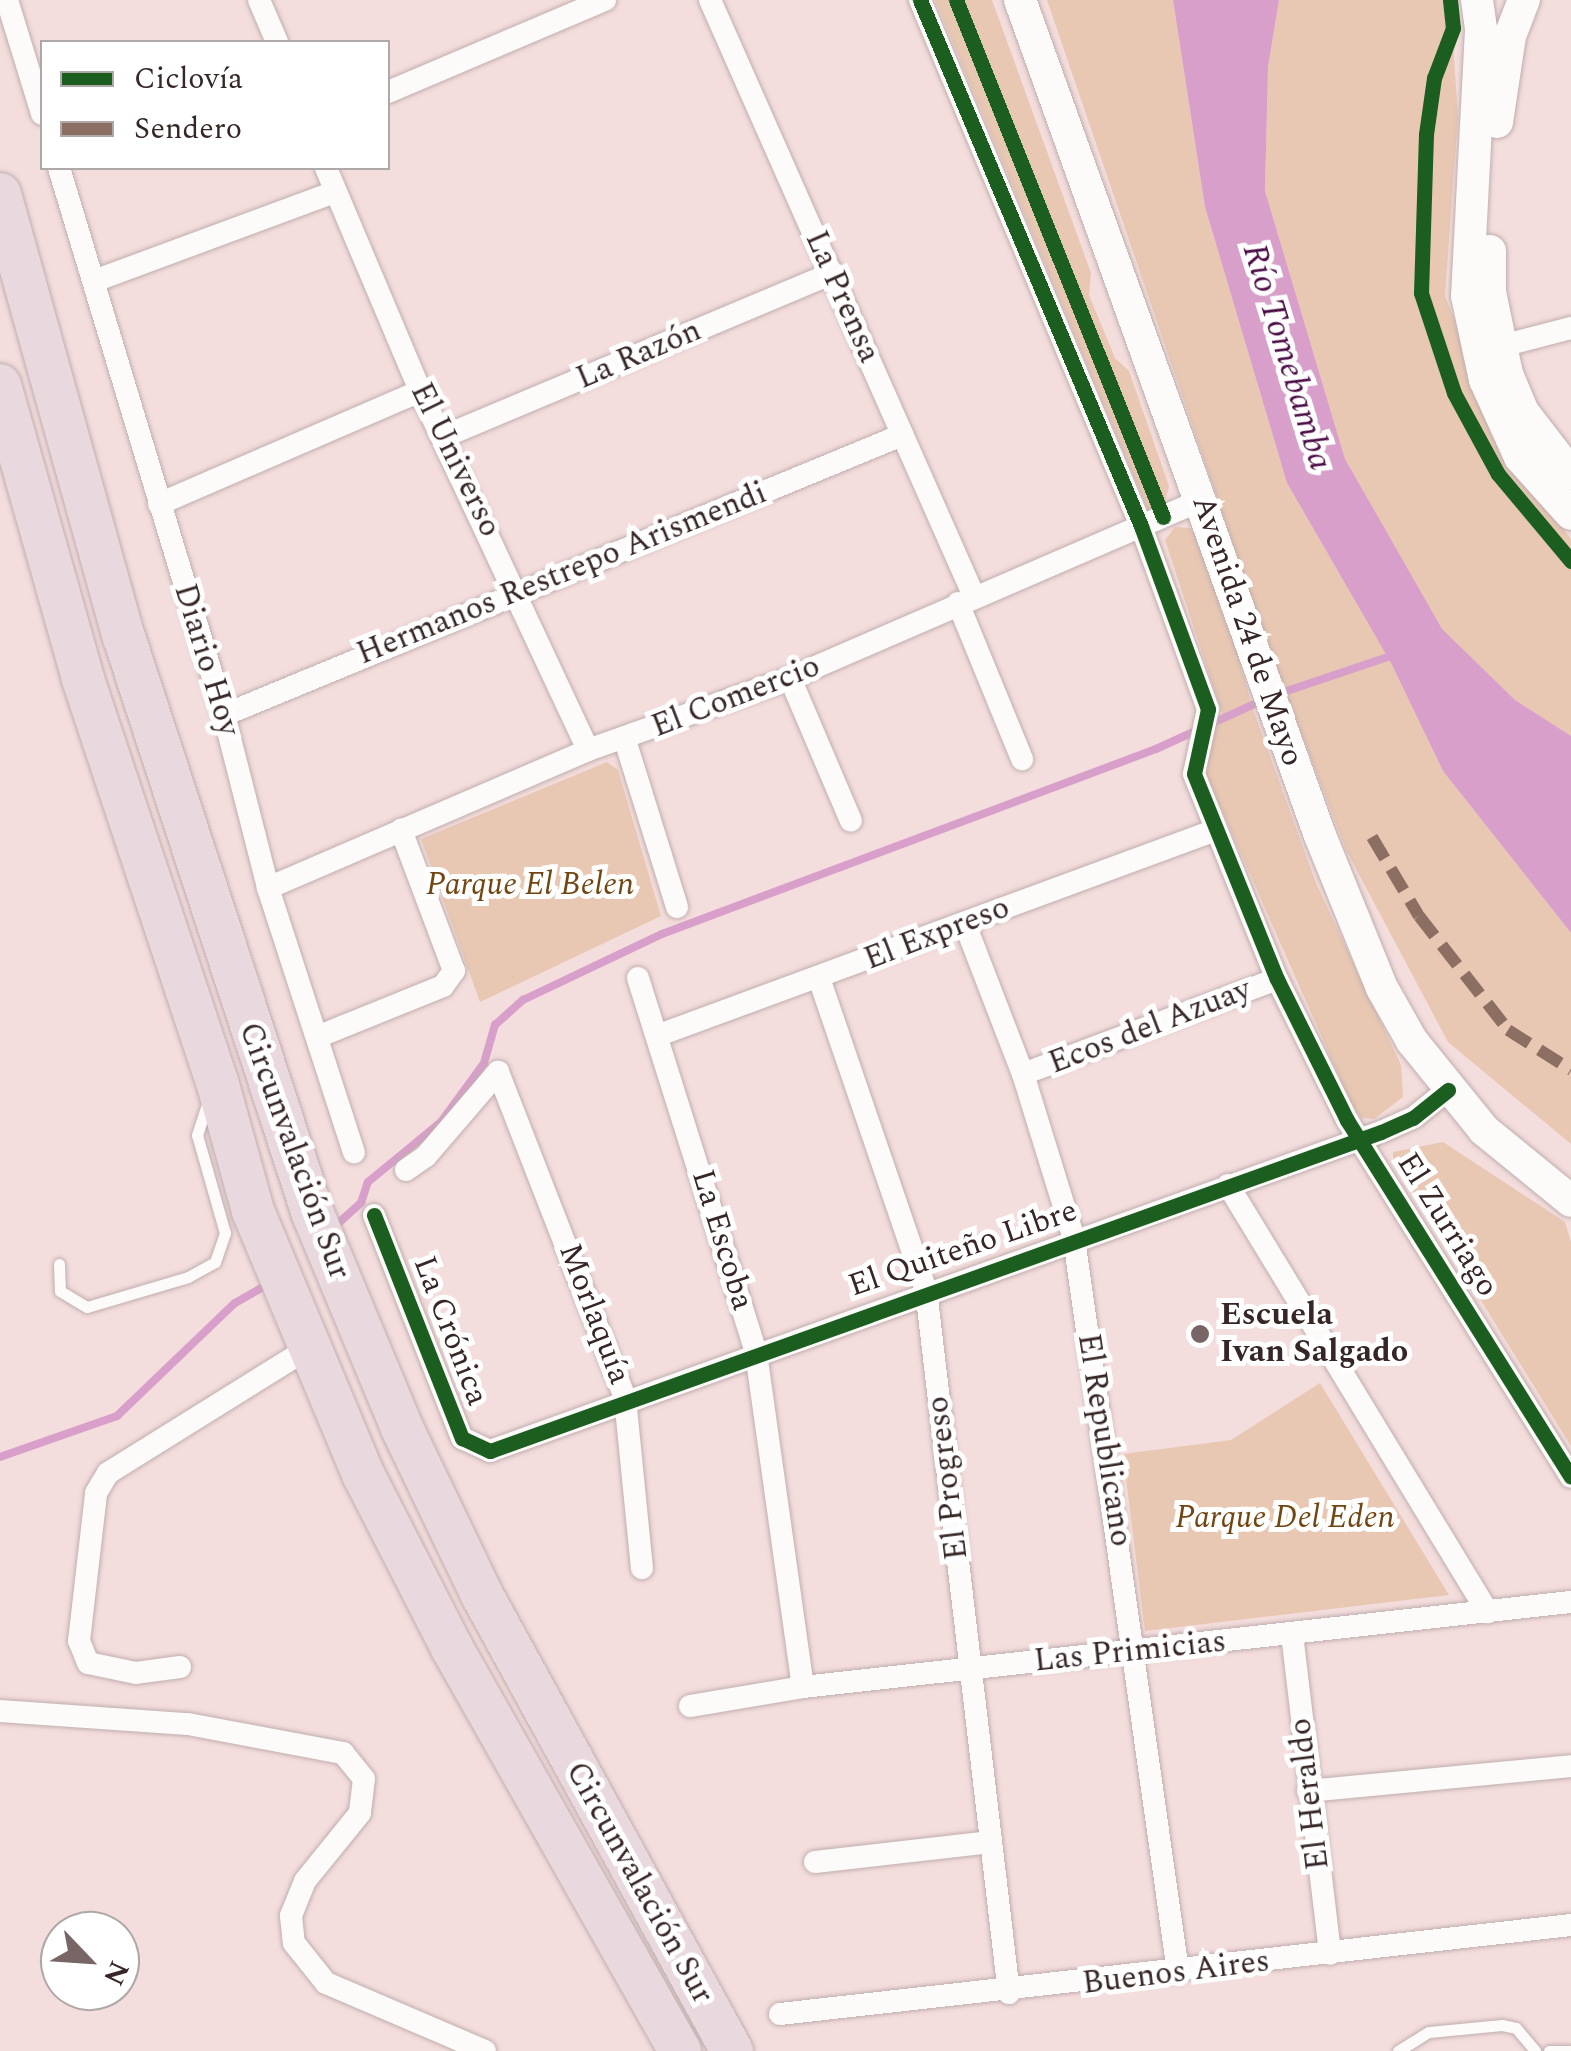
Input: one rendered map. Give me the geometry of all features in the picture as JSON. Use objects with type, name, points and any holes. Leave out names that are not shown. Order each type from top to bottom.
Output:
[{"type":"highway","name":"Circunvalación Sur","points":[[0,194],[124,637],[274,1106],[414,1454],[491,1611],[732,2051]]},
{"type":"highway","name":"Circunvalación Sur","points":[[0,384],[83,679],[218,1082],[253,1211],[364,1476],[452,1648],[680,2051]]},
{"type":"main road","name":"Avenida 24 de Mayo","points":[[1020,0],[1284,737],[1382,988],[1448,1090],[1507,1153],[1571,1201]]},
{"type":"main road","points":[[1477,0],[1481,30],[1467,296],[1489,350],[1522,412],[1571,474]]},
{"type":"main road","points":[[1524,0],[1500,86],[1492,177],[1489,350],[1520,457],[1571,514]]},
{"type":"street","points":[[7,0],[40,107]]},
{"type":"street","points":[[259,0],[275,40]]},
{"type":"street","points":[[390,91],[606,0]]},
{"type":"street","name":"La Prensa","points":[[710,0],[902,435],[966,598],[1022,759]]},
{"type":"street","points":[[920,0],[1141,526]]},
{"type":"street","name":"Diario Hoy","points":[[60,170],[224,715],[268,888],[354,1152]]},
{"type":"street","name":"El Universo","points":[[327,170],[420,391],[446,436],[518,589],[588,750]]},
{"type":"street","points":[[94,281],[336,192]]},
{"type":"street","name":"La Razón","points":[[446,436],[833,273]]},
{"type":"street","points":[[1489,350],[1571,328]]},
{"type":"street","points":[[159,504],[420,391]]},
{"type":"street","name":"Hermanos Restrepo Arismendi","points":[[224,715],[518,589],[902,435]]},
{"type":"street","name":"El Comercio","points":[[268,888],[588,750],[625,740],[790,678],[966,598],[1202,500]]},
{"type":"street","name":"El Zurriago","points":[[1141,526],[1208,709],[1194,774],[1213,831],[1277,979],[1360,1139],[1571,1477]]},
{"type":"street","points":[[790,678],[852,821]]},
{"type":"street","points":[[625,740],[677,907]]},
{"type":"street","points":[[317,1037],[442,986],[454,971],[401,830]]},
{"type":"street","name":"El Expreso","points":[[659,1036],[1213,831]]},
{"type":"street","name":"El Republicano","points":[[965,924],[1023,1074],[1074,1239],[1136,1650],[1178,1972]]},
{"type":"street","name":"La Escoba","points":[[638,978],[756,1353],[803,1687]]},
{"type":"street","name":"El Progreso","points":[[819,978],[926,1290],[1009,1993]]},
{"type":"street","name":"Ecos del Azuay","points":[[1023,1074],[1277,979]]},
{"type":"street","name":"Morlaquía","points":[[406,1170],[426,1156],[498,1072],[625,1398],[642,1568]]},
{"type":"street","name":"El Quiteño Libre","points":[[490,1451],[926,1290],[1360,1139],[1413,1118],[1448,1090]]},
{"type":"street","points":[[1228,1186],[1488,1612]]},
{"type":"street","name":"La Crónica","points":[[374,1215],[462,1438],[490,1451]]},
{"type":"street","points":[[180,1667],[136,1673],[88,1663],[79,1640],[96,1494],[108,1473],[309,1348]]},
{"type":"street","points":[[414,1454],[462,1438]]},
{"type":"street","name":"Las Primicias","points":[[690,1706],[803,1687],[1571,1602]]},
{"type":"street","name":"El Heraldo","points":[[1292,1634],[1330,1954]]},
{"type":"street","points":[[0,1711],[188,1724],[344,1753],[364,1779],[360,1813],[300,1892],[291,1916],[294,1943],[326,1983],[485,2051]]},
{"type":"street","points":[[1308,1791],[1571,1766]]},
{"type":"street","points":[[815,1862],[991,1842]]},
{"type":"street","name":"Buenos Aires","points":[[780,2014],[1009,1993],[1571,1925]]},
{"type":"lane","points":[[59,1264],[60,1291],[87,1308],[188,1278],[215,1262],[225,1233],[197,1134],[218,1082]]},
{"type":"lane","points":[[1398,2051],[1429,2032],[1502,2025],[1516,2028],[1535,2051]]},
{"type":"lane","points":[[1549,2051],[1570,2051]]},
{"type":"green space","points":[[935,0],[992,0],[1091,273],[1089,295],[1115,358],[1129,371],[1169,486],[1165,503],[1148,510]]},
{"type":"green space","points":[[1047,0],[1173,0],[1205,207],[1287,483],[1391,663],[1443,771],[1571,933],[1571,1144],[1448,1042],[1346,850],[1263,632]]},
{"type":"green space","points":[[1279,0],[1450,0],[1458,116],[1445,296],[1511,461],[1571,539],[1571,736],[1515,700],[1441,629],[1345,459],[1265,191],[1268,67]]},
{"type":"green space","points":[[1175,527],[1190,528],[1207,547],[1253,709],[1316,883],[1401,1065],[1403,1097],[1374,1119],[1361,1118],[1350,1101],[1190,738],[1225,722],[1165,540]]},
{"type":"green space","name":"Parque El Belen","points":[[607,762],[618,770],[661,916],[480,1002],[421,839]]},
{"type":"green space","points":[[1443,1142],[1565,1222],[1571,1242],[1571,1446],[1393,1158],[1393,1152]]},
{"type":"green space","name":"Parque Del Eden","points":[[1320,1383],[1449,1595],[1145,1631],[1123,1454],[1231,1440]]},
{"type":"water","name":"Río Tomebamba","points":[[1173,0],[1279,0],[1268,67],[1265,191],[1345,459],[1442,629],[1515,700],[1571,736],[1571,933],[1443,771],[1391,663],[1287,483],[1205,207]]},
{"type":"waterway","points":[[1278,694],[1397,654]]},
{"type":"waterway","points":[[333,1228],[361,1203],[368,1182],[441,1122],[484,1063],[495,1025],[523,1000],[662,934],[1156,749],[1265,699]]},
{"type":"waterway","points":[[0,1457],[117,1416],[235,1303],[270,1283]]},
{"type":"marked path","points":[[1372,837],[1419,916],[1508,1030],[1571,1070]]},
{"type":"cycle path","points":[[920,0],[1141,526],[1208,709],[1194,774],[1277,979],[1347,1120],[1571,1477]]},
{"type":"cycle path","points":[[956,0],[1163,517]]},
{"type":"cycle path","points":[[1450,0],[1453,28],[1434,78],[1426,134],[1421,293],[1454,393],[1498,474],[1571,561]]},
{"type":"cycle path","points":[[374,1215],[462,1438],[490,1451],[1381,1132],[1413,1118],[1448,1090]]},
{"type":"place","name":"Escuela Ivan Salgado","points":[[1200,1334]]}]
